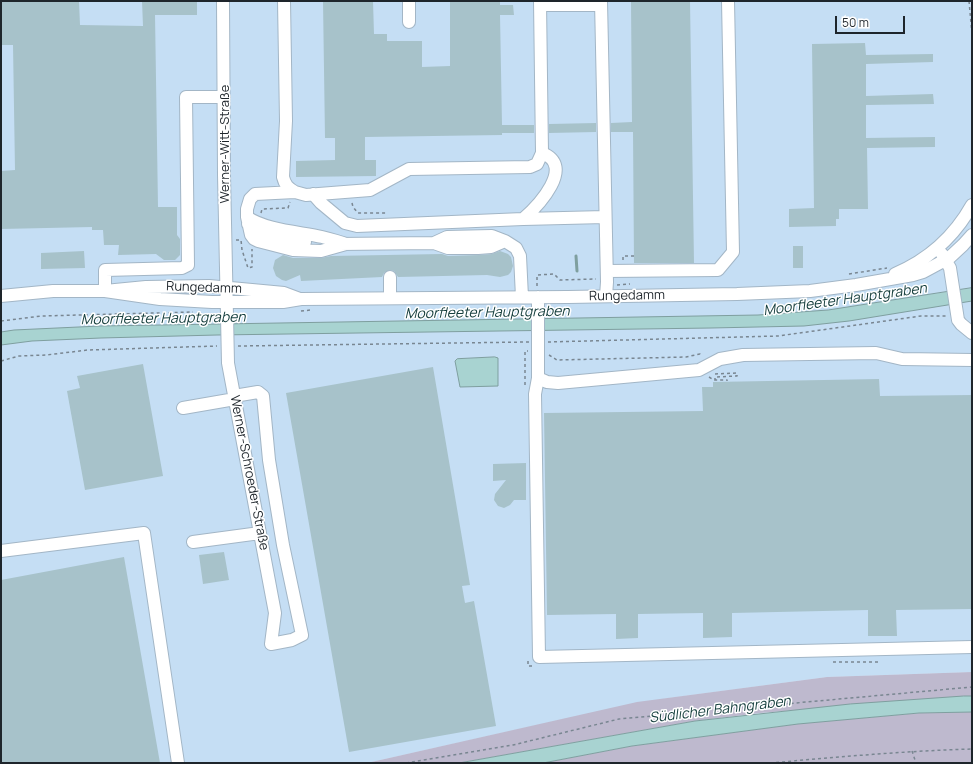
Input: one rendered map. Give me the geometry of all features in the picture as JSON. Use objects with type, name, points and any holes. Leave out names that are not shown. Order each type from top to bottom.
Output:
[{"type":"street","name":"Werner-Witt-Straße","points":[[223,1],[226,302]]},
{"type":"street","points":[[284,1],[286,121],[283,177],[285,184],[289,189],[295,192]]},
{"type":"street","points":[[409,1],[409,22]]},
{"type":"street","points":[[606,283],[623,271],[718,270],[733,252],[728,1]]},
{"type":"street","points":[[521,292],[520,256],[516,248],[505,241],[491,247],[478,248],[448,248],[434,243],[317,244],[295,242],[256,231],[247,221],[247,208],[250,199],[255,194],[295,192],[313,194],[370,190],[409,169],[530,168],[537,164],[542,153],[540,3],[601,3],[606,283]]},
{"type":"street","points":[[105,291],[104,270],[182,268],[188,265],[186,97],[224,97]]},
{"type":"street","points":[[523,219],[534,209],[552,185],[555,177],[556,169],[553,161],[549,155],[542,153]]},
{"type":"street","points":[[313,194],[321,203],[345,223],[357,226],[605,217]]},
{"type":"street","name":"Rungedamm","points":[[879,280],[918,262],[938,248],[960,224],[972,205]]},
{"type":"street","name":"Rungedamm","points":[[105,291],[160,299],[226,302],[283,302],[301,299],[390,298],[521,292],[538,297],[606,283],[738,294],[810,291],[841,288],[913,275],[931,269],[946,260],[958,250],[972,234],[960,224]]},
{"type":"street","points":[[938,248],[950,268],[958,320],[972,332]]},
{"type":"street","points":[[390,277],[390,298]]},
{"type":"street","name":"Rungedamm","points":[[1,296],[54,291],[105,291],[146,287],[226,287],[284,293],[301,299]]},
{"type":"street","points":[[538,297],[538,378],[535,394],[539,657],[972,647]]},
{"type":"street","name":"Werner-Schroeder-Straße","points":[[226,302],[228,363],[275,613],[271,644],[292,640],[302,635],[283,545],[269,460],[264,396],[258,392],[235,397]]},
{"type":"street","points":[[538,378],[550,383],[706,370],[720,359],[743,355],[841,352],[876,353],[902,359],[972,360]]},
{"type":"street","points":[[183,408],[235,397]]},
{"type":"street","points":[[1,551],[144,533],[178,763]]},
{"type":"street","points":[[193,542],[260,533]]},
{"type":"path","points":[[969,1],[972,34]]},
{"type":"path","points":[[352,192],[353,207],[358,214],[388,213]]},
{"type":"path","points":[[623,271],[623,256],[634,256]]},
{"type":"path","points":[[847,275],[890,267]]},
{"type":"path","points":[[521,292],[537,286],[537,275],[554,274],[560,280],[635,284]]},
{"type":"path","points":[[1,361],[19,356],[46,355],[88,350],[228,344],[538,344],[778,336],[956,311]]},
{"type":"path","points":[[1,321],[41,316],[196,312]]},
{"type":"path","points":[[538,344],[545,352],[557,360],[686,357],[700,354],[709,378],[727,381]]},
{"type":"path","points":[[525,391],[525,351],[538,344]]},
{"type":"path","points":[[706,370],[737,373],[737,376],[715,377],[715,380]]},
{"type":"path","points":[[528,658],[528,666],[541,666]]},
{"type":"path","points":[[830,662],[881,662]]},
{"type":"path","points":[[406,763],[513,745],[619,718],[972,687]]},
{"type":"path","points":[[770,763],[912,751],[972,750]]},
{"type":"path","points":[[912,751],[916,763]]},
{"type":"shaded area","points":[[1,1],[972,1],[972,672],[827,677],[669,698],[623,706],[367,763],[1,763]]},
{"type":"shaded area","points":[[972,288],[972,301],[849,321],[804,326],[217,335],[32,341],[1,345],[1,332],[14,330],[100,326],[758,315],[828,310]]},
{"type":"shaded area","points":[[498,358],[498,386],[460,387],[455,361],[457,359]]},
{"type":"shaded area","points":[[972,672],[972,696],[760,713],[695,721],[459,763],[367,763],[637,702],[827,677]]},
{"type":"shaded area","points":[[972,696],[972,712],[919,713],[798,724],[632,746],[543,763],[459,763],[695,721],[850,704]]},
{"type":"shaded area","points":[[972,712],[972,763],[543,763],[632,746],[804,723],[919,713]]},
{"type":"building","points":[[1,1],[79,1],[80,25],[143,26],[142,1],[197,1],[197,15],[155,15],[158,207],[177,207],[177,235],[180,239],[180,255],[175,260],[164,260],[156,254],[118,255],[119,245],[104,245],[103,230],[92,230],[92,227],[1,229],[1,171],[15,170],[13,45],[1,45]]},
{"type":"building","points":[[323,1],[373,1],[374,34],[387,34],[387,41],[422,41],[422,67],[450,66],[450,1],[500,1],[500,5],[513,5],[514,15],[500,15],[502,125],[534,125],[534,133],[502,133],[502,135],[365,137],[365,160],[376,160],[376,176],[296,177],[296,161],[335,160],[335,138],[325,138]]},
{"type":"building","points":[[631,1],[690,1],[694,263],[634,263],[633,132],[611,132],[611,123],[632,122]]},
{"type":"building","points":[[865,43],[866,55],[933,54],[933,62],[866,64],[866,96],[933,94],[934,104],[866,105],[866,138],[935,137],[935,147],[867,148],[868,209],[839,209],[839,219],[836,219],[836,226],[789,227],[789,209],[814,208],[812,44]]},
{"type":"building","points":[[596,123],[596,132],[549,133],[549,124]]},
{"type":"building","points":[[793,246],[803,246],[803,268],[793,268]]},
{"type":"building","points":[[84,251],[85,268],[41,269],[41,253]]},
{"type":"building","points":[[500,251],[511,257],[513,266],[508,275],[500,277],[487,275],[398,277],[394,271],[390,270],[384,273],[382,277],[301,281],[300,275],[286,281],[276,276],[273,268],[275,260],[283,255],[293,258],[442,254],[448,256],[492,254]]},
{"type":"building","points":[[143,364],[163,476],[85,490],[67,391],[80,388],[77,376]]},
{"type":"building","points":[[433,367],[470,585],[462,586],[465,603],[474,601],[496,726],[349,752],[286,393]]},
{"type":"building","points":[[879,379],[880,396],[972,395],[972,609],[896,610],[897,636],[868,636],[868,610],[732,613],[732,637],[703,638],[703,613],[638,614],[638,638],[616,639],[616,614],[547,615],[544,413],[703,411],[702,387],[713,387],[713,382]]},
{"type":"building","points":[[526,463],[526,500],[514,500],[510,505],[504,508],[498,506],[494,500],[495,494],[506,480],[493,481],[493,464]]},
{"type":"building","points":[[224,552],[229,580],[203,584],[199,555]]},
{"type":"building","points":[[124,557],[160,763],[1,763],[1,580]]},
{"type":"waterway","points":[[576,256],[577,271]]},
{"type":"water label","name":"Moorfleeter Hauptgraben","points":[[845,300]]},
{"type":"water label","name":"Moorfleeter Hauptgraben","points":[[487,313]]},
{"type":"water label","name":"Moorfleeter Hauptgraben","points":[[163,319]]},
{"type":"water label","name":"Südlicher Bahngraben","points":[[720,710]]}]
